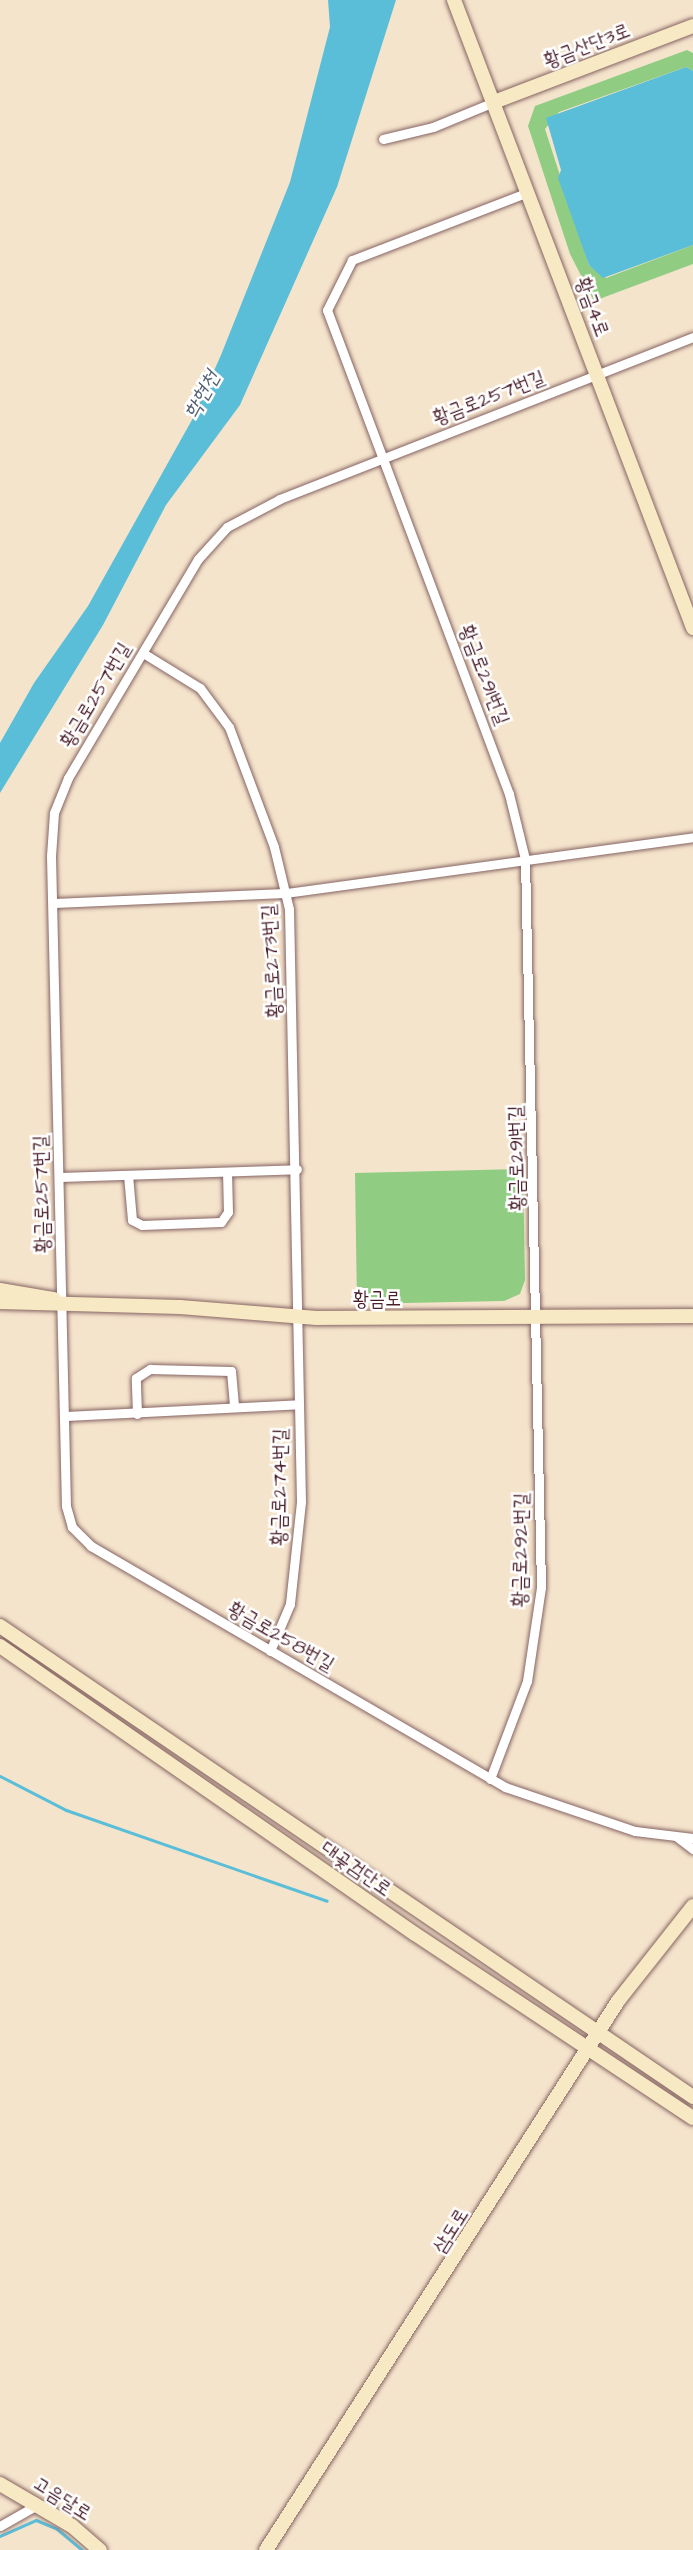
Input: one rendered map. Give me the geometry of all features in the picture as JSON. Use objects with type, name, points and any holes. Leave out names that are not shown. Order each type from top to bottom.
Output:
[{"type":"street","name":"황금4로","points":[[454,0],[693,628]]},
{"type":"street","name":"황금산단3로","points":[[494,102],[693,26]]},
{"type":"street","points":[[383,139],[433,127],[494,102]]},
{"type":"street","name":"황금로291번길","points":[[528,192],[358,257],[343,270],[328,315],[509,794],[525,859],[537,1314]]},
{"type":"street","name":"황금로257번길","points":[[62,1301],[51,836],[57,803],[198,559],[227,527],[280,499],[693,337]]},
{"type":"street","name":"황금로273번길","points":[[143,652],[191,681],[221,714],[260,807],[286,894],[297,1169],[299,1317]]},
{"type":"street","points":[[53,903],[286,894],[693,837]]},
{"type":"street","points":[[60,1177],[297,1169]]},
{"type":"street","points":[[128,1175],[132,1220],[153,1225],[225,1219],[227,1172]]},
{"type":"street","name":"황금로","points":[[0,1290],[62,1301]]},
{"type":"street","name":"황금로","points":[[0,1302],[62,1301],[299,1317],[537,1314],[693,1316]]},
{"type":"street","name":"황금로258번길","points":[[62,1301],[66,1506],[79,1537],[270,1652],[490,1779],[600,1821],[677,1837],[693,1838]]},
{"type":"street","name":"황금로292번길","points":[[490,1779],[521,1702],[538,1613],[537,1314]]},
{"type":"street","name":"황금로274번길","points":[[270,1652],[286,1619],[297,1554],[299,1317]]},
{"type":"street","points":[[137,1414],[136,1378],[150,1370],[231,1371],[234,1406]]},
{"type":"street","points":[[66,1416],[299,1404]]},
{"type":"street","name":"대곶검단로","points":[[0,1626],[693,2097]]},
{"type":"street","name":"대곶검단로","points":[[0,1646],[588,2049],[693,2118]]},
{"type":"street","points":[[677,1837],[693,1849]]},
{"type":"street","name":"삼도로","points":[[266,2550],[598,2033],[669,1934],[693,1906]]},
{"type":"street","name":"고음달로","points":[[0,2484],[37,2505],[100,2550]]},
{"type":"street","points":[[0,2526],[37,2505]]},
{"type":"green space","points":[[687,50],[693,53],[693,71],[686,67],[559,112],[545,129],[589,265],[606,278],[693,245],[693,264],[594,301],[570,254],[528,126],[535,106]]},
{"type":"green space","points":[[523,1169],[525,1280],[520,1294],[504,1301],[357,1304],[355,1173]]},
{"type":"water","points":[[328,0],[396,0],[337,187],[240,405],[166,505],[103,625],[0,793],[0,743],[34,683],[88,606],[193,418],[221,355],[290,182],[330,27]]},
{"type":"water","points":[[686,67],[693,71],[693,245],[603,278],[589,265],[558,178],[561,170],[546,118]]},
{"type":"waterway","points":[[0,1776],[66,1810],[327,1901]]},
{"type":"waterway","points":[[0,2536],[36,2520],[57,2529],[82,2550]]},
{"type":"water label","name":"학현천","points":[[202,395]]}]
